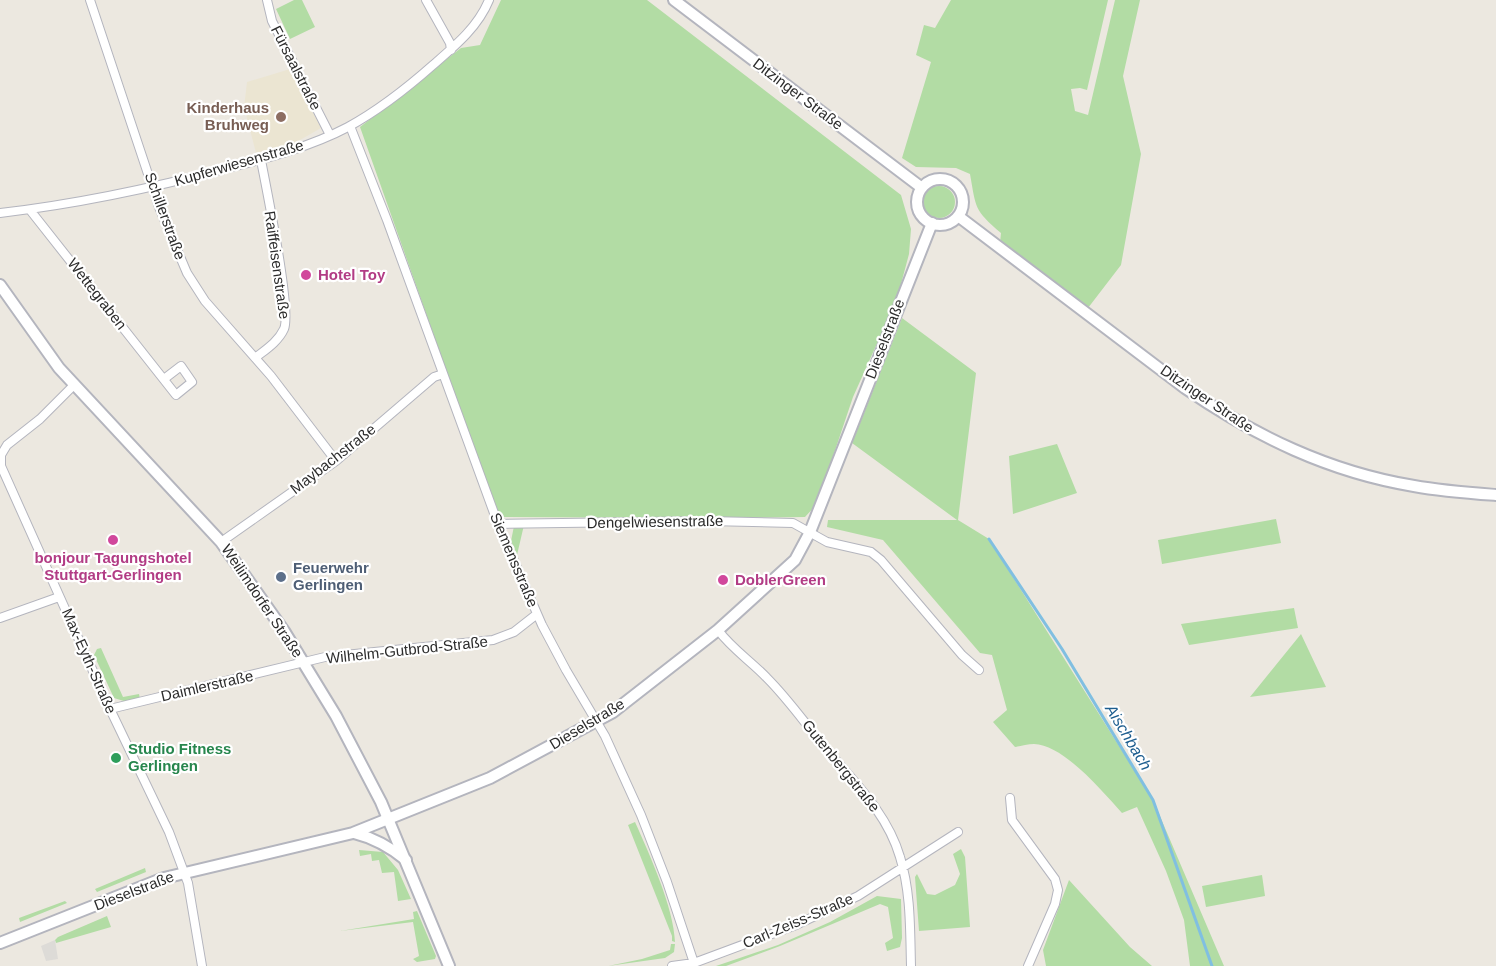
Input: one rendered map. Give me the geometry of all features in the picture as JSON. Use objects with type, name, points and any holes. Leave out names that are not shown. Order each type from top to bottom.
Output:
[{"type":"main road","name":"Ditzinger Straße","points":[[674,0],[922,188]]},
{"type":"main road","points":[[941,179],[954,184],[962,195],[963,203],[958,216],[946,224],[932,223],[921,215],[917,201],[922,188],[927,183],[941,179]]},
{"type":"main road","name":"Ditzinger Straße","points":[[958,216],[1185,388],[1269,440],[1321,462],[1355,473],[1412,486],[1496,495]]},
{"type":"main road","name":"Dieselstraße","points":[[0,943],[184,872],[353,833],[390,820],[490,778],[613,712],[718,630],[795,560],[810,532],[932,223]]},
{"type":"main road","name":"Weilimdorfer Straße","points":[[0,285],[59,368],[221,542],[284,631],[347,735],[390,820],[449,966]]},
{"type":"main road","points":[[353,833],[377,840],[406,860]]},
{"type":"street","name":"Schillerstraße","points":[[90,0],[170,236],[188,273],[205,301],[305,418],[336,460]]},
{"type":"street","name":"Fürsaalstraße","points":[[267,0],[273,21],[330,135]]},
{"type":"street","points":[[426,0],[450,43],[451,50]]},
{"type":"street","name":"Kupferwiesenstraße","points":[[0,213],[30,210],[154,187],[261,160],[330,135],[350,126],[388,102],[451,50],[466,36],[489,0]]},
{"type":"street","name":"Siemensstraße","points":[[350,126],[498,524],[537,614],[566,670],[608,742],[656,849],[694,963]]},
{"type":"street","name":"Raiffeisenstraße","points":[[255,358],[274,343],[284,331],[286,322],[283,289],[261,160]]},
{"type":"street","name":"Wettegraben","points":[[30,210],[164,379]]},
{"type":"street","name":"Maybachstraße","points":[[221,542],[336,460],[434,377],[443,374]]},
{"type":"street","name":"Max-Eyth-Straße","points":[[74,385],[40,419],[7,445],[1,455],[2,466],[110,709],[169,832],[184,872],[202,966]]},
{"type":"street","name":"Dengelwiesenstraße","points":[[498,524],[783,522],[793,523],[810,532]]},
{"type":"street","points":[[810,532],[827,542],[871,552],[881,560],[962,655],[979,670]]},
{"type":"street","points":[[0,618],[59,597]]},
{"type":"street","name":"Wilhelm-Gutbrod-Straße","points":[[304,664],[325,657],[493,640],[514,633],[537,614]]},
{"type":"street","name":"Gutenbergstraße","points":[[718,630],[798,712],[881,815],[900,855],[903,867],[908,894],[911,966]]},
{"type":"street","name":"Daimlerstraße","points":[[110,709],[304,664]]},
{"type":"street","points":[[1010,798],[1012,820],[1055,879],[1058,890],[1055,904],[1028,966]]},
{"type":"street","name":"Carl-Zeiss-Straße","points":[[694,963],[796,925],[858,896],[958,832]]},
{"type":"street","points":[[672,966],[694,963]]},
{"type":"shaded area","name":"Kinderhaus Bruhweg","points":[[290,69],[321,128],[293,144],[256,153],[244,107],[247,82]]},
{"type":"shaded area","points":[[55,940],[58,959],[46,961],[41,946]]},
{"type":"green space","points":[[294,0],[302,0],[315,27],[290,39],[276,9]]},
{"type":"green space","points":[[501,0],[647,0],[901,195],[911,229],[909,254],[897,299],[853,397],[817,504],[805,517],[498,517],[360,127],[461,48],[480,45]]},
{"type":"green space","points":[[951,0],[1108,0],[1087,90],[1071,89],[1075,111],[1088,115],[1115,0],[1140,0],[1123,76],[1141,154],[1121,265],[1088,308],[1000,243],[1001,233],[978,208],[970,174],[956,168],[916,167],[902,158],[931,62],[916,55],[924,25],[935,28]]},
{"type":"green space","points":[[939,186],[951,190],[955,202],[951,214],[939,218],[927,214],[923,202],[927,190]]},
{"type":"green space","points":[[902,318],[976,373],[958,520],[989,539],[1153,800],[1224,966],[1190,966],[1184,920],[1166,871],[1137,807],[1122,813],[1082,771],[1058,752],[1046,746],[1034,744],[1015,747],[993,722],[1007,710],[992,655],[980,653],[883,540],[827,527],[828,520],[957,520],[852,443]]},
{"type":"green space","points":[[1057,444],[1077,493],[1013,514],[1009,456]]},
{"type":"green space","points":[[1276,519],[1281,543],[1162,564],[1158,540]]},
{"type":"green space","points":[[524,525],[517,555],[511,541],[514,526]]},
{"type":"green space","points":[[1294,608],[1298,628],[1189,645],[1181,624]]},
{"type":"green space","points":[[1301,634],[1326,687],[1250,697]]},
{"type":"green space","points":[[101,648],[123,697],[139,694],[140,699],[127,702],[114,698],[94,655],[97,649]]},
{"type":"green space","points":[[635,822],[666,897],[675,942],[672,941],[628,825]]},
{"type":"green space","points":[[961,849],[965,857],[970,927],[919,931],[915,877],[917,874],[927,894],[935,895],[955,885],[960,874],[953,854]]},
{"type":"green space","points":[[359,850],[383,852],[398,870],[411,899],[398,901],[394,872],[382,873],[379,860],[372,861],[371,854],[360,856]]},
{"type":"green space","points":[[145,868],[146,872],[97,892],[95,889]]},
{"type":"green space","points":[[1262,875],[1265,896],[1206,907],[1202,886]]},
{"type":"green space","points":[[1069,880],[1130,947],[1152,966],[1046,966],[1043,950]]},
{"type":"green space","points":[[877,896],[901,899],[902,938],[900,947],[887,951],[885,943],[893,938],[888,907],[880,904],[780,946],[726,966],[716,966],[778,945],[830,922]]},
{"type":"green space","points":[[65,901],[67,903],[20,922],[19,918]]},
{"type":"green space","points":[[417,911],[436,956],[435,959],[417,962],[413,959],[419,956],[413,922],[340,931],[414,919],[413,912]]},
{"type":"green space","points":[[107,916],[111,927],[56,943],[55,940],[58,937]]},
{"type":"green space","points":[[671,944],[675,944],[674,952],[665,958],[608,966],[670,950]]},
{"type":"waterway","name":"Aischbach","points":[[989,539],[1062,649],[1153,800],[1212,966]]},
{"type":"place","name":"Kinderhaus Bruhweg","points":[[281,117]]},
{"type":"place","name":"Hotel Toy","points":[[306,275]]},
{"type":"place","name":"bonjour Tagungshotel Stuttgart-Gerlingen","points":[[113,540]]},
{"type":"place","name":"Feuerwehr Gerlingen","points":[[281,577]]},
{"type":"place","name":"DoblerGreen","points":[[723,580]]},
{"type":"place","name":"Studio Fitness Gerlingen","points":[[116,758]]}]
